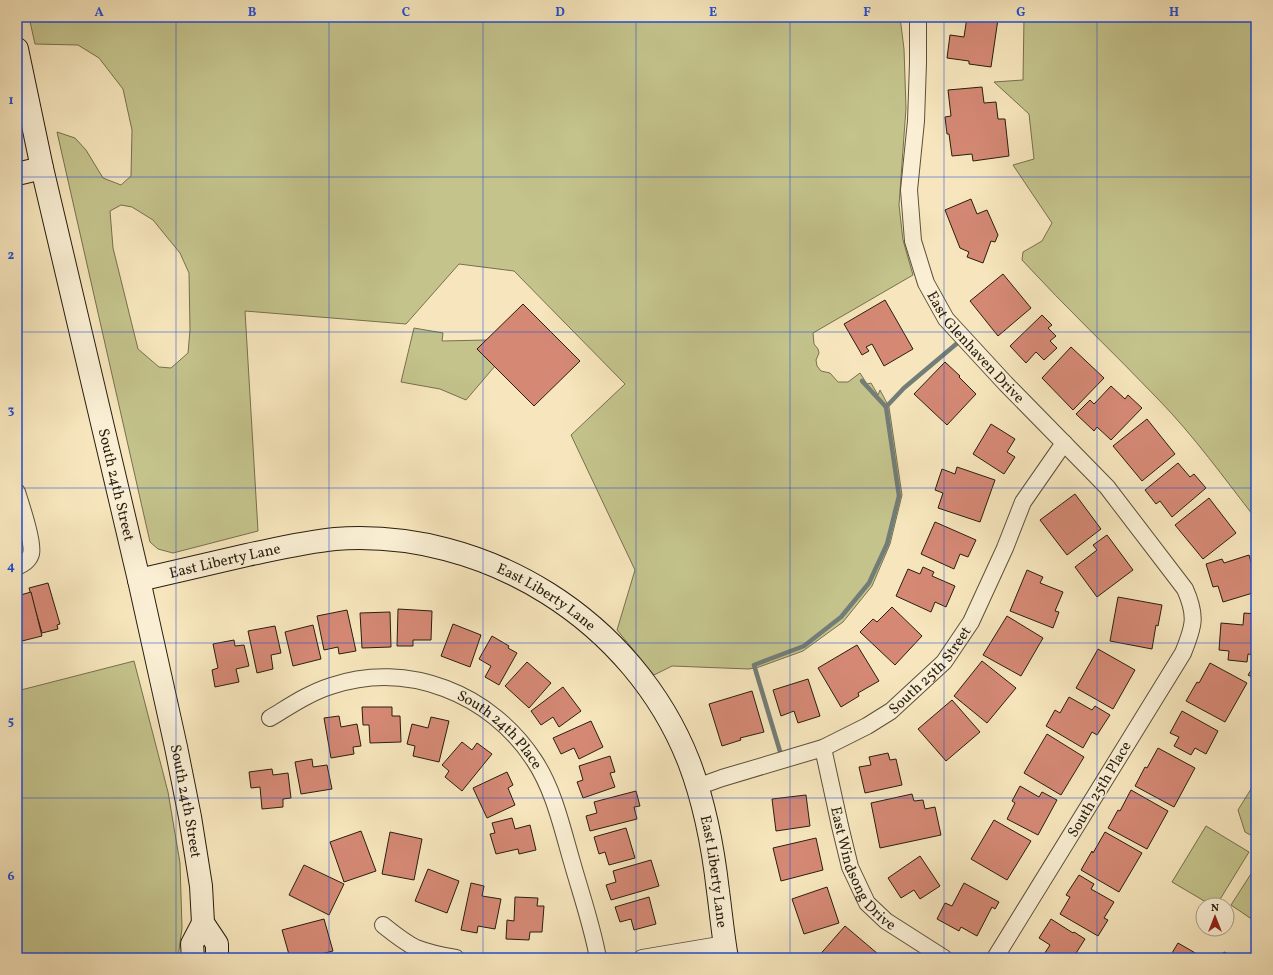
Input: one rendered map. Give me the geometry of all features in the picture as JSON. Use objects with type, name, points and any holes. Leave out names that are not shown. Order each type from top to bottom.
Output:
[{"type":"street","name":"East Glenhaven Drive","points":[[918,17],[916,121],[909,190],[913,241],[926,283],[946,319],[1006,384],[1107,487],[1185,589],[1193,616]]},
{"type":"street","name":"South 24th Street","points":[[17,49],[42,168],[139,580],[190,817],[201,886],[203,923]]},
{"type":"street","points":[[17,174],[42,168]]},
{"type":"street","name":"South 25th Street","points":[[697,787],[730,775],[823,748],[867,726],[891,711],[944,662],[971,622],[1005,548],[1023,502],[1064,443]]},
{"type":"street","points":[[17,492],[28,532],[31,554],[24,564],[17,567]]},
{"type":"street","name":"East Liberty Lane","points":[[139,580],[289,546],[337,539],[388,540],[442,548],[472,557],[520,577],[540,588],[587,622],[618,651],[642,680],[676,733],[697,787],[708,823],[726,951]]},
{"type":"street","name":"South 25th Place","points":[[996,958],[1183,653],[1190,635],[1193,616]]},
{"type":"street","name":"South 24th Place","points":[[270,718],[311,694],[332,686],[364,679],[386,678],[415,680],[439,686],[471,700],[497,718],[510,728],[524,746],[535,761],[547,784],[596,944],[598,958]]},
{"type":"street","name":"East Windsong Drive","points":[[823,748],[850,867],[867,903],[886,921],[944,958]]},
{"type":"street","points":[[193,958],[192,944],[203,923],[217,944],[217,958]]},
{"type":"street","points":[[383,925],[401,939],[417,948],[456,958]]},
{"type":"street","points":[[642,958],[726,951]]},
{"type":"shaded area","points":[[29,17],[900,17],[904,49],[906,108],[899,205],[903,240],[913,275],[813,333],[814,344],[819,353],[816,360],[817,366],[821,371],[830,373],[838,382],[848,382],[860,373],[867,384],[871,383],[878,395],[880,390],[889,407],[902,495],[890,544],[872,586],[843,622],[803,651],[759,667],[749,669],[672,666],[654,675],[617,630],[635,570],[571,435],[625,384],[514,271],[459,264],[406,324],[245,311],[258,531],[173,553],[158,549],[150,542],[57,132],[75,138],[86,150],[103,178],[121,185],[131,176],[132,130],[123,89],[99,58],[78,45],[35,44]],"holes":[[[121,205],[132,207],[153,220],[180,253],[189,273],[190,330],[188,353],[171,368],[159,367],[138,349],[113,248],[110,211]]]},
{"type":"shaded area","points":[[1024,17],[1256,17],[1256,519],[1171,413],[1022,260],[1023,252],[1042,241],[1052,223],[1013,165],[1034,159],[1029,114],[994,82],[1023,80]]},
{"type":"shaded area","points":[[414,328],[443,333],[442,341],[486,340],[477,349],[495,366],[466,400],[440,389],[401,382]]},
{"type":"shaded area","points":[[134,661],[168,792],[180,863],[182,928],[178,958],[17,958],[17,691]]},
{"type":"shaded area","points":[[1256,781],[1256,838],[1245,832],[1238,810]]},
{"type":"shaded area","points":[[1206,826],[1249,852],[1221,897],[1198,897],[1172,882]]},
{"type":"shaded area","points":[[1256,866],[1256,922],[1235,908],[1235,899]]},
{"type":"building","points":[[967,17],[986,17],[998,19],[991,67],[969,64],[969,61],[947,58],[950,35],[964,37]]},
{"type":"building","points":[[982,87],[984,103],[996,102],[998,119],[1005,119],[1009,156],[973,161],[972,154],[952,156],[945,117],[951,116],[948,90]]},
{"type":"building","points":[[971,199],[977,214],[987,210],[998,235],[995,242],[991,241],[983,263],[967,257],[969,252],[960,248],[945,210]]},
{"type":"building","points":[[1003,274],[1031,308],[998,336],[970,301]]},
{"type":"building","points":[[885,300],[913,349],[884,366],[872,344],[866,347],[869,351],[862,355],[844,324]]},
{"type":"building","points":[[523,304],[580,361],[534,406],[477,349]]},
{"type":"building","points":[[1042,315],[1052,325],[1048,328],[1056,336],[1050,341],[1057,348],[1044,360],[1036,352],[1026,363],[1010,346]]},
{"type":"building","points":[[1071,347],[1104,378],[1073,410],[1042,378]]},
{"type":"building","points":[[945,362],[976,394],[947,425],[914,394]]},
{"type":"building","points":[[1111,386],[1125,399],[1128,395],[1142,408],[1111,440],[1097,427],[1094,431],[1076,414],[1090,400],[1094,404]]},
{"type":"building","points":[[1147,419],[1175,454],[1142,481],[1113,446]]},
{"type":"building","points":[[991,424],[1015,439],[1007,452],[1015,457],[1004,474],[973,454]]},
{"type":"building","points":[[1178,463],[1190,477],[1194,474],[1206,488],[1172,517],[1160,501],[1156,504],[1145,490]]},
{"type":"building","points":[[957,467],[995,480],[980,522],[938,508],[943,493],[935,490],[942,469],[955,474]]},
{"type":"building","points":[[1075,494],[1101,529],[1067,555],[1040,520]]},
{"type":"building","points":[[1209,498],[1236,533],[1203,559],[1175,525]]},
{"type":"building","points":[[935,522],[976,540],[968,557],[960,554],[954,569],[921,554]]},
{"type":"building","points":[[1107,535],[1133,570],[1097,597],[1075,567],[1097,550],[1093,545]]},
{"type":"building","points":[[1249,555],[1254,572],[1256,571],[1256,592],[1223,602],[1218,586],[1213,587],[1206,564],[1222,559],[1224,563]]},
{"type":"building","points":[[923,567],[934,572],[932,576],[955,586],[946,607],[935,602],[931,612],[896,596],[908,569],[920,574]]},
{"type":"building","points":[[1027,570],[1043,577],[1040,583],[1063,592],[1055,611],[1059,612],[1053,628],[1010,611]]},
{"type":"building","points":[[48,583],[60,624],[57,625],[58,629],[42,633],[29,588]]},
{"type":"building","points":[[31,592],[42,636],[22,641],[17,624],[17,596]]},
{"type":"building","points":[[1118,597],[1162,605],[1158,626],[1156,625],[1152,649],[1110,641]]},
{"type":"building","points":[[892,607],[922,636],[895,665],[860,632],[873,619],[877,622]]},
{"type":"building","points":[[398,609],[432,611],[431,640],[413,640],[413,646],[397,646]]},
{"type":"building","points":[[347,610],[356,651],[339,654],[338,647],[324,650],[317,616]]},
{"type":"building","points":[[390,612],[391,647],[362,648],[360,613]]},
{"type":"building","points":[[1244,613],[1256,614],[1256,655],[1248,654],[1247,662],[1228,660],[1229,651],[1219,650],[1221,623],[1243,625]]},
{"type":"building","points":[[1007,616],[1043,638],[1021,676],[983,655]]},
{"type":"building","points":[[453,624],[481,635],[470,667],[441,656]]},
{"type":"building","points":[[313,625],[321,659],[293,666],[285,632]]},
{"type":"building","points":[[275,626],[281,653],[271,655],[273,669],[257,673],[248,631]]},
{"type":"building","points":[[492,636],[509,646],[508,648],[517,653],[499,685],[485,677],[491,666],[479,659]]},
{"type":"building","points":[[234,640],[235,646],[244,645],[249,666],[236,669],[239,682],[215,687],[212,670],[218,668],[213,644]]},
{"type":"building","points":[[857,645],[879,681],[858,693],[859,696],[841,707],[818,668]]},
{"type":"building","points":[[1098,649],[1135,670],[1113,709],[1076,688]]},
{"type":"building","points":[[982,661],[1016,688],[987,723],[954,696]]},
{"type":"building","points":[[527,662],[551,683],[529,708],[505,686]]},
{"type":"building","points":[[1210,663],[1247,683],[1225,722],[1186,701],[1197,682],[1199,683]]},
{"type":"building","points":[[1256,663],[1256,679],[1248,675]]},
{"type":"building","points":[[808,679],[820,716],[798,723],[794,711],[781,716],[773,690]]},
{"type":"building","points":[[563,687],[581,711],[559,727],[553,717],[541,725],[531,711]]},
{"type":"building","points":[[752,691],[764,732],[740,738],[741,740],[722,746],[709,704]]},
{"type":"building","points":[[1069,697],[1092,710],[1095,706],[1110,715],[1097,735],[1092,732],[1083,748],[1046,726],[1055,710],[1060,713]]},
{"type":"building","points":[[952,700],[980,732],[946,761],[918,729]]},
{"type":"building","points":[[362,707],[392,707],[392,716],[400,716],[401,742],[370,743],[369,725],[363,725]]},
{"type":"building","points":[[1182,711],[1218,731],[1206,754],[1195,748],[1191,755],[1174,746],[1179,737],[1170,733]]},
{"type":"building","points":[[339,716],[341,727],[357,724],[361,746],[353,747],[354,754],[331,758],[324,718]]},
{"type":"building","points":[[431,717],[449,721],[439,762],[413,756],[415,746],[407,744],[412,724],[428,728]]},
{"type":"building","points":[[591,721],[603,747],[579,759],[574,748],[561,754],[553,738]]},
{"type":"building","points":[[1047,734],[1084,757],[1061,795],[1024,773]]},
{"type":"building","points":[[462,742],[472,750],[477,743],[492,754],[462,791],[445,777],[449,771],[442,765]]},
{"type":"building","points":[[1158,748],[1195,768],[1174,807],[1135,786],[1145,767],[1147,768]]},
{"type":"building","points":[[888,753],[890,760],[896,759],[902,785],[865,793],[859,767],[871,765],[869,757]]},
{"type":"building","points":[[610,756],[615,772],[610,773],[615,787],[583,798],[577,782],[583,780],[579,766]]},
{"type":"building","points":[[312,759],[313,767],[327,765],[332,789],[301,794],[295,762]]},
{"type":"building","points":[[272,769],[273,775],[288,773],[291,798],[283,799],[283,807],[262,809],[260,787],[251,788],[249,772]]},
{"type":"building","points":[[507,772],[513,785],[508,788],[515,805],[487,818],[473,788]]},
{"type":"building","points":[[1020,786],[1039,797],[1042,792],[1057,800],[1038,835],[1007,819],[1015,803],[1012,801]]},
{"type":"building","points":[[1131,790],[1168,811],[1147,849],[1108,828],[1118,810],[1120,811]]},
{"type":"building","points":[[636,791],[640,806],[634,807],[637,819],[590,831],[586,816],[597,813],[594,802]]},
{"type":"building","points":[[912,794],[914,801],[923,800],[925,809],[935,807],[941,835],[880,848],[871,803]]},
{"type":"building","points":[[806,795],[810,826],[776,831],[772,799]]},
{"type":"building","points":[[512,818],[515,829],[530,825],[536,850],[519,854],[518,849],[496,854],[490,834],[495,833],[492,823]]},
{"type":"building","points":[[994,820],[1031,841],[1007,880],[971,859]]},
{"type":"building","points":[[626,828],[635,858],[609,865],[605,852],[599,854],[594,837]]},
{"type":"building","points":[[361,831],[376,871],[344,882],[330,842]]},
{"type":"building","points":[[390,832],[422,839],[414,880],[382,874]]},
{"type":"building","points":[[1105,832],[1142,853],[1119,892],[1081,870]]},
{"type":"building","points":[[816,838],[823,870],[781,881],[773,848]]},
{"type":"building","points":[[920,856],[940,886],[920,899],[914,890],[901,898],[888,878]]},
{"type":"building","points":[[651,860],[659,886],[611,900],[606,885],[616,882],[613,871]]},
{"type":"building","points":[[304,865],[344,884],[329,915],[289,895]]},
{"type":"building","points":[[428,869],[459,881],[447,913],[415,901]]},
{"type":"building","points":[[1079,875],[1094,884],[1091,889],[1114,902],[1104,918],[1108,920],[1098,936],[1060,914],[1070,897],[1066,895]]},
{"type":"building","points":[[471,883],[484,886],[482,896],[501,899],[495,929],[478,926],[477,933],[461,930]]},
{"type":"building","points":[[964,883],[999,902],[995,909],[992,907],[977,936],[961,927],[959,931],[937,919],[945,903],[952,906]]},
{"type":"building","points":[[827,887],[839,923],[804,934],[792,899]]},
{"type":"building","points":[[515,897],[538,898],[537,906],[544,906],[542,932],[530,932],[529,940],[506,939],[507,920],[514,921]]},
{"type":"building","points":[[649,897],[656,924],[634,930],[631,919],[620,922],[615,907]]},
{"type":"building","points":[[324,919],[333,951],[305,958],[290,958],[282,930]]},
{"type":"building","points":[[1051,919],[1085,939],[1073,958],[1046,958],[1043,956],[1050,945],[1039,938]]},
{"type":"building","points":[[845,926],[878,954],[875,958],[817,958]]},
{"type":"building","points":[[1178,943],[1204,958],[1169,958]]},
{"type":"building","points":[[1224,952],[1235,958],[1220,958]]},
{"type":"waterway","points":[[782,758],[754,665],[804,646],[841,617],[869,583],[887,544],[899,496],[886,407],[904,388],[961,340]]},
{"type":"waterway","points":[[862,381],[886,407]]}]
